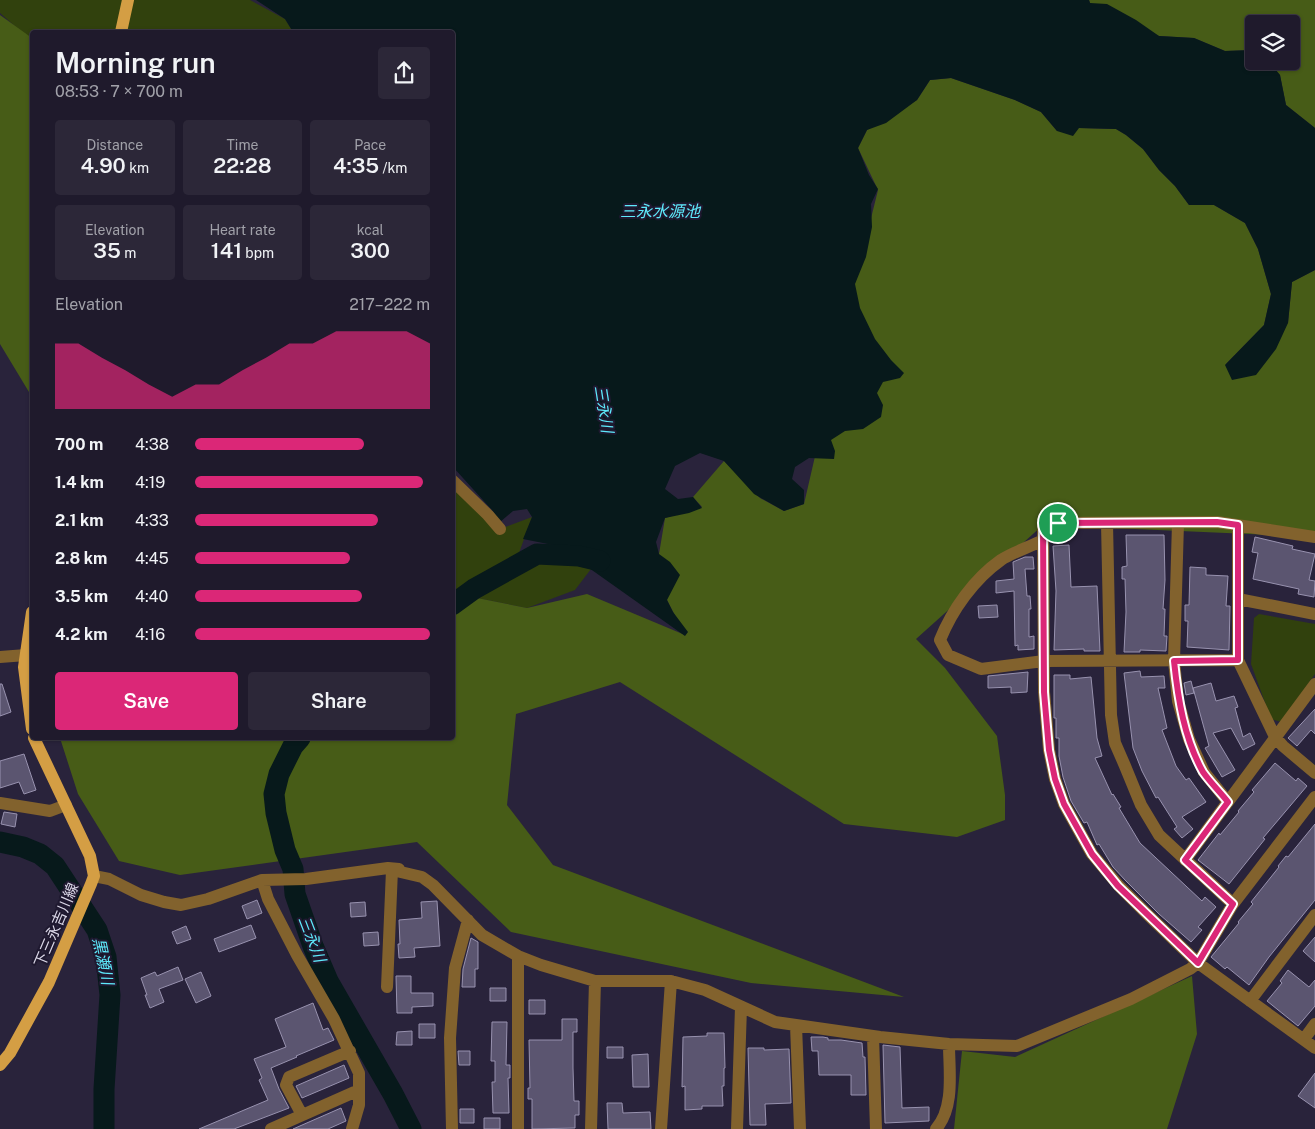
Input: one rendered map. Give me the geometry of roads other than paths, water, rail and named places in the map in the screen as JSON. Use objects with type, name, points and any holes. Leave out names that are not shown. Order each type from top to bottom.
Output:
[{"type":"main road","points":[[121,30],[128,0]]},
{"type":"main road","points":[[30,626],[24,667],[30,714]]},
{"type":"main road","name":"下三永吉川線","points":[[0,1065],[10,1053],[49,982],[93,880],[90,856],[35,740]]},
{"type":"street","points":[[455,483],[500,529]]},
{"type":"street","points":[[1315,537],[1217,522],[1058,523],[1043,525],[1044,692],[1049,750],[1055,779],[1064,804],[1092,854],[1118,886],[1198,963],[1315,1048]]},
{"type":"street","points":[[1107,523],[1109,660],[1111,715],[1115,743],[1141,805],[1159,835],[1233,904]]},
{"type":"street","points":[[1178,523],[1174,661],[1178,701],[1189,738],[1204,772],[1228,802]]},
{"type":"street","points":[[1238,525],[1238,660],[1275,737],[1315,773]]},
{"type":"street","points":[[1043,540],[1002,560],[978,580],[948,621],[940,640],[948,655],[981,668],[1044,660],[1238,660]]},
{"type":"street","points":[[1238,599],[1315,614]]},
{"type":"street","points":[[0,657],[26,655]]},
{"type":"street","points":[[1185,860],[1315,684]]},
{"type":"street","points":[[392,870],[422,877],[433,885],[482,935],[518,956],[595,981],[670,982],[705,990],[775,1022],[873,1036],[949,1044],[1017,1046],[1131,999],[1198,963],[1233,904],[1315,797]]},
{"type":"street","points":[[0,803],[50,811],[66,805]]},
{"type":"street","points":[[93,880],[109,879],[141,895],[181,905],[208,899],[262,880],[306,879],[388,868],[400,869],[392,870]]},
{"type":"street","points":[[386,987],[392,870]]},
{"type":"street","points":[[262,880],[297,955],[334,1019],[359,1073],[358,1090],[360,1105],[352,1129]]},
{"type":"street","points":[[1250,1001],[1315,915]]},
{"type":"street","points":[[452,1129],[450,1038],[455,968],[468,920]]},
{"type":"street","points":[[518,956],[518,1129]]},
{"type":"street","points":[[591,1129],[595,981]]},
{"type":"street","points":[[661,1129],[670,982]]},
{"type":"street","points":[[738,1129],[741,1007]]},
{"type":"street","points":[[1304,1039],[1315,1024]]},
{"type":"street","points":[[796,1025],[800,1129]]},
{"type":"street","points":[[873,1036],[876,1129]]},
{"type":"street","points":[[936,1129],[942,1122],[948,1102],[949,1044]]},
{"type":"street","points":[[298,1121],[286,1085],[289,1077],[350,1052]]},
{"type":"street","points":[[271,1129],[298,1121],[358,1090]]},
{"type":"water","name":"三永水源池","points":[[256,0],[1089,0],[1090,3],[1107,4],[1136,20],[1159,36],[1194,38],[1225,51],[1245,50],[1245,70],[1276,70],[1280,75],[1286,105],[1315,128],[1315,270],[1292,282],[1288,323],[1276,349],[1256,375],[1232,380],[1225,365],[1264,325],[1271,294],[1258,249],[1245,223],[1214,205],[1189,205],[1143,149],[1116,129],[1079,128],[1073,136],[1057,131],[1041,112],[1015,100],[951,78],[930,80],[917,100],[886,123],[867,130],[858,148],[869,175],[878,189],[871,204],[872,227],[866,257],[855,284],[860,308],[875,339],[904,373],[900,378],[883,382],[877,393],[883,405],[881,417],[863,429],[845,431],[831,440],[835,451],[834,459],[809,458],[795,467],[792,479],[804,490],[804,504],[784,511],[754,494],[724,461],[700,453],[675,466],[665,489],[678,499],[693,497],[702,508],[665,518],[656,542],[659,554],[670,562],[680,575],[667,600],[673,612],[688,632],[685,636],[558,546],[523,539],[532,517],[527,509],[513,511],[500,522],[492,510],[455,469],[455,30],[292,30],[285,19]]},
{"type":"waterway","name":"三永川","points":[[455,603],[474,589],[537,554],[579,556],[600,561]]},
{"type":"waterway","name":"三永川","points":[[298,740],[293,746],[279,774],[274,794],[276,813],[285,850],[293,869],[295,894],[313,946],[328,981],[411,1129]]},
{"type":"waterway","name":"黒瀬川","points":[[0,842],[23,847],[40,854],[55,866],[97,930],[106,957],[110,995],[104,1089],[104,1129]]}]
